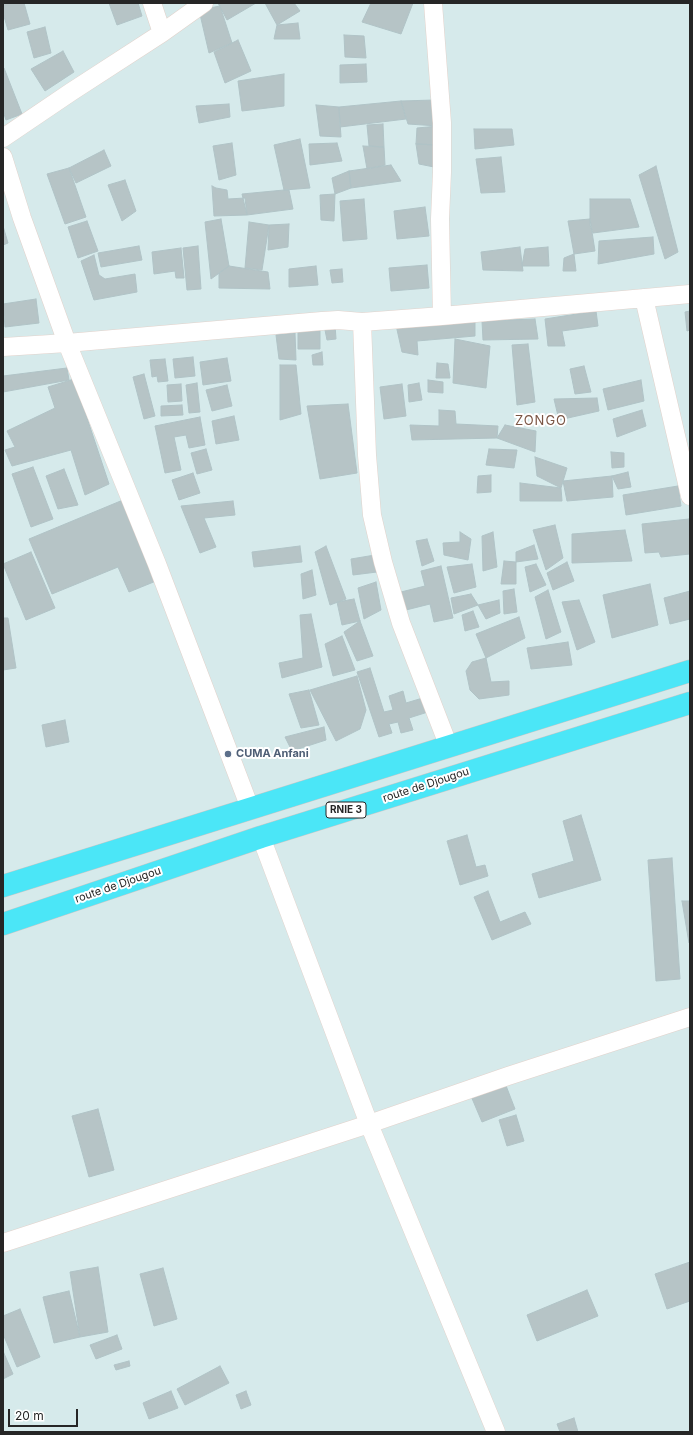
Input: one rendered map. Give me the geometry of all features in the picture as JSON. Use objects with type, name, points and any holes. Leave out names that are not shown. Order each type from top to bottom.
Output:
[{"type":"highway","name":"RNIE 3","points":[[3,886],[690,671]]},
{"type":"highway","name":"route de Djougou","points":[[3,924],[261,837],[690,703]]},
{"type":"street","points":[[152,3],[162,33]]},
{"type":"street","points":[[3,138],[162,33],[204,3]]},
{"type":"street","points":[[433,3],[442,123],[440,219],[442,316]]},
{"type":"street","points":[[3,157],[22,218],[67,343],[157,564],[250,808]]},
{"type":"street","points":[[3,347],[67,343],[322,321],[338,320],[362,322],[442,316],[690,294]]},
{"type":"street","points":[[644,298],[690,496]]},
{"type":"street","points":[[362,322],[367,455],[372,515],[383,562],[402,623],[449,747]]},
{"type":"street","points":[[261,837],[369,1124],[496,1432]]},
{"type":"street","points":[[3,1243],[369,1124],[508,1076],[690,1017]]},
{"type":"building","points":[[3,3],[24,3],[30,24],[8,30],[3,13]]},
{"type":"building","points":[[109,3],[138,3],[142,16],[117,25]]},
{"type":"building","points":[[218,3],[256,3],[227,20]]},
{"type":"building","points":[[265,3],[294,3],[300,11],[277,25]]},
{"type":"building","points":[[371,3],[413,3],[401,34],[362,22]]},
{"type":"building","points":[[220,6],[232,43],[209,53],[199,10]]},
{"type":"building","points":[[298,23],[300,39],[274,39],[277,25]]},
{"type":"building","points":[[45,27],[51,53],[34,58],[27,32]]},
{"type":"building","points":[[344,35],[364,36],[366,58],[345,57]]},
{"type":"building","points":[[238,40],[251,71],[225,83],[214,52]]},
{"type":"building","points":[[63,51],[74,72],[45,91],[31,69]]},
{"type":"building","points":[[366,64],[367,82],[340,83],[340,65]]},
{"type":"building","points":[[3,68],[22,114],[6,120],[3,111]]},
{"type":"building","points":[[284,74],[284,106],[242,111],[238,81]]},
{"type":"building","points":[[434,100],[438,126],[408,124],[401,101]]},
{"type":"building","points":[[401,101],[406,119],[340,127],[339,107]]},
{"type":"building","points":[[229,104],[230,117],[199,123],[196,106]]},
{"type":"building","points":[[316,105],[339,107],[341,137],[320,136]]},
{"type":"building","points":[[383,124],[384,147],[369,146],[367,125]]},
{"type":"building","points":[[438,126],[438,145],[416,144],[417,128]]},
{"type":"building","points":[[474,129],[512,129],[514,145],[475,149]]},
{"type":"building","points":[[300,139],[310,188],[284,190],[274,145]]},
{"type":"building","points":[[232,143],[236,175],[219,180],[213,146]]},
{"type":"building","points":[[337,143],[342,161],[310,165],[309,144]]},
{"type":"building","points":[[416,144],[438,145],[439,168],[419,164]]},
{"type":"building","points":[[363,146],[384,147],[385,165],[367,169]]},
{"type":"building","points":[[104,150],[111,166],[76,183],[69,168]]},
{"type":"building","points":[[501,157],[505,192],[481,193],[476,159]]},
{"type":"building","points":[[391,165],[401,181],[351,188],[349,171]]},
{"type":"building","points":[[656,166],[678,252],[665,259],[639,175]]},
{"type":"building","points":[[69,168],[86,217],[65,224],[47,174]]},
{"type":"building","points":[[349,171],[351,188],[335,194],[332,178]]},
{"type":"building","points":[[125,180],[136,211],[122,221],[108,185]]},
{"type":"building","points":[[212,186],[227,190],[228,199],[245,198],[247,215],[214,216]]},
{"type":"building","points":[[289,190],[293,209],[247,215],[242,194]]},
{"type":"building","points":[[335,194],[334,221],[321,220],[320,195]]},
{"type":"building","points":[[364,199],[367,239],[343,241],[340,201]]},
{"type":"building","points":[[590,199],[630,199],[639,227],[593,233],[590,225]]},
{"type":"building","points":[[425,207],[429,236],[397,239],[394,211]]},
{"type":"building","points":[[221,219],[229,266],[211,279],[205,222]]},
{"type":"building","points":[[590,219],[595,251],[574,254],[568,221]]},
{"type":"building","points":[[87,221],[98,251],[78,258],[68,227]]},
{"type":"building","points":[[249,222],[269,225],[262,270],[245,268]]},
{"type":"building","points":[[289,224],[288,247],[268,250],[269,225]]},
{"type":"building","points":[[3,226],[8,243],[3,245]]},
{"type":"building","points":[[653,237],[654,254],[598,264],[599,241]]},
{"type":"building","points":[[139,246],[142,260],[101,267],[98,253]]},
{"type":"building","points":[[198,246],[201,289],[187,290],[183,248]]},
{"type":"building","points":[[520,247],[523,271],[483,270],[481,252]]},
{"type":"building","points":[[548,247],[549,266],[522,266],[525,249]]},
{"type":"building","points":[[181,248],[184,278],[176,278],[175,271],[154,274],[152,252]]},
{"type":"building","points":[[574,254],[576,271],[563,271],[564,258]]},
{"type":"building","points":[[94,255],[99,275],[105,279],[135,274],[137,292],[94,300],[81,261]]},
{"type":"building","points":[[427,265],[429,288],[391,291],[389,268]]},
{"type":"building","points":[[229,266],[268,272],[270,289],[219,288],[219,273]]},
{"type":"building","points":[[316,266],[318,285],[289,287],[289,269]]},
{"type":"building","points":[[342,269],[343,282],[332,283],[330,270]]},
{"type":"building","points":[[36,299],[39,323],[5,327],[3,304]]},
{"type":"building","points":[[596,311],[598,326],[562,331],[565,346],[548,346],[545,319]]},
{"type":"building","points":[[690,311],[690,330],[687,331],[685,312]]},
{"type":"building","points":[[535,319],[538,339],[483,340],[482,321]]},
{"type":"building","points":[[475,320],[475,336],[417,341],[418,355],[402,352],[396,325]]},
{"type":"building","points":[[335,324],[336,339],[327,340],[324,325]]},
{"type":"building","points":[[298,326],[320,326],[320,349],[298,349]]},
{"type":"building","points":[[295,333],[296,360],[279,359],[276,335]]},
{"type":"building","points":[[455,339],[490,346],[486,388],[453,383]]},
{"type":"building","points":[[528,344],[535,402],[517,405],[512,345]]},
{"type":"building","points":[[322,352],[323,365],[313,365],[312,355]]},
{"type":"building","points":[[193,357],[195,376],[175,378],[173,359]]},
{"type":"building","points":[[227,358],[231,381],[203,385],[200,362]]},
{"type":"building","points":[[165,359],[168,381],[158,382],[157,376],[152,377],[150,360]]},
{"type":"building","points":[[437,363],[448,364],[450,378],[436,378]]},
{"type":"building","points":[[280,365],[296,365],[301,414],[280,420]]},
{"type":"building","points":[[584,366],[591,392],[575,394],[570,369]]},
{"type":"building","points":[[67,368],[69,380],[3,392],[3,376]]},
{"type":"building","points":[[144,374],[155,416],[144,419],[133,377]]},
{"type":"building","points":[[74,379],[109,484],[85,495],[71,450],[12,466],[5,450],[15,447],[7,431],[55,408],[48,387]]},
{"type":"building","points":[[428,380],[443,382],[443,393],[428,392]]},
{"type":"building","points":[[641,380],[644,401],[608,410],[603,389]]},
{"type":"building","points":[[197,383],[200,412],[189,413],[186,385]]},
{"type":"building","points":[[419,383],[422,400],[409,402],[408,385]]},
{"type":"building","points":[[181,384],[182,401],[168,402],[167,385]]},
{"type":"building","points":[[402,384],[406,416],[384,419],[380,387]]},
{"type":"building","points":[[227,385],[232,406],[212,411],[206,390]]},
{"type":"building","points":[[597,398],[599,411],[559,420],[554,399]]},
{"type":"building","points":[[348,404],[357,473],[320,479],[307,406]]},
{"type":"building","points":[[182,405],[183,415],[161,416],[161,406]]},
{"type":"building","points":[[439,410],[455,411],[456,424],[498,426],[497,438],[412,440],[410,425],[439,426]]},
{"type":"building","points":[[642,410],[646,426],[617,437],[613,419]]},
{"type":"building","points":[[234,416],[239,440],[216,444],[212,421]]},
{"type":"building","points":[[200,417],[205,445],[189,448],[186,435],[174,437],[181,470],[165,473],[155,426]]},
{"type":"building","points":[[505,425],[536,431],[535,452],[497,438]]},
{"type":"building","points":[[206,449],[212,470],[197,474],[191,453]]},
{"type":"building","points":[[489,449],[517,450],[514,468],[486,465]]},
{"type":"building","points":[[611,452],[624,453],[624,467],[612,468]]},
{"type":"building","points":[[535,457],[567,468],[561,488],[537,476]]},
{"type":"building","points":[[33,467],[53,519],[31,527],[12,474]]},
{"type":"building","points":[[64,469],[78,505],[58,509],[46,476]]},
{"type":"building","points":[[628,472],[631,487],[618,489],[612,476]]},
{"type":"building","points":[[193,473],[200,493],[179,500],[172,480]]},
{"type":"building","points":[[491,475],[491,492],[477,493],[478,476]]},
{"type":"building","points":[[612,476],[613,497],[567,501],[563,481]]},
{"type":"building","points":[[520,483],[561,488],[562,501],[520,501]]},
{"type":"building","points":[[678,486],[681,506],[626,515],[623,495]]},
{"type":"building","points":[[123,500],[156,581],[129,592],[118,567],[52,594],[29,539]]},
{"type":"building","points":[[233,501],[235,515],[204,518],[216,547],[200,553],[181,506]]},
{"type":"building","points":[[689,519],[690,554],[661,557],[659,552],[645,553],[642,524]]},
{"type":"building","points":[[555,525],[563,558],[546,570],[533,530]]},
{"type":"building","points":[[625,530],[632,561],[572,563],[572,534]]},
{"type":"building","points":[[460,532],[471,539],[468,560],[444,555],[443,543],[460,542]]},
{"type":"building","points":[[493,532],[497,567],[483,571],[482,536]]},
{"type":"building","points":[[427,539],[434,561],[422,566],[416,541]]},
{"type":"building","points":[[534,545],[538,559],[516,562],[516,552]]},
{"type":"building","points":[[300,546],[302,562],[254,567],[252,552]]},
{"type":"building","points":[[326,546],[346,599],[330,605],[315,552]]},
{"type":"building","points":[[31,552],[55,608],[26,620],[3,564]]},
{"type":"building","points":[[375,555],[377,572],[353,575],[351,559]]},
{"type":"building","points":[[504,561],[516,562],[516,584],[501,584]]},
{"type":"building","points":[[567,562],[574,581],[553,590],[547,573]]},
{"type":"building","points":[[472,564],[476,587],[454,593],[447,567]]},
{"type":"building","points":[[536,564],[546,585],[530,592],[525,567]]},
{"type":"building","points":[[441,566],[453,618],[434,622],[430,604],[402,611],[397,593],[425,586],[421,571]]},
{"type":"building","points":[[312,570],[316,595],[303,599],[301,574]]},
{"type":"building","points":[[376,582],[381,610],[364,619],[358,588]]},
{"type":"building","points":[[650,584],[658,625],[612,638],[603,595]]},
{"type":"building","points":[[514,589],[517,612],[504,614],[503,591]]},
{"type":"building","points":[[548,590],[561,632],[546,639],[535,597]]},
{"type":"building","points":[[690,591],[690,619],[670,624],[664,598]]},
{"type":"building","points":[[471,594],[478,605],[454,614],[451,598]]},
{"type":"building","points":[[354,599],[360,621],[342,625],[337,602]]},
{"type":"building","points":[[499,600],[500,613],[486,619],[478,605]]},
{"type":"building","points":[[579,600],[595,642],[577,650],[562,602]]},
{"type":"building","points":[[473,611],[479,627],[465,631],[462,615]]},
{"type":"building","points":[[311,614],[322,667],[282,678],[279,663],[303,658],[300,615]]},
{"type":"building","points":[[519,617],[525,638],[486,658],[476,634]]},
{"type":"building","points":[[3,618],[8,618],[16,668],[3,670]]},
{"type":"building","points":[[360,621],[373,656],[357,661],[344,632]]},
{"type":"building","points":[[342,636],[355,670],[333,676],[325,644]]},
{"type":"building","points":[[568,642],[572,665],[531,669],[527,648]]},
{"type":"building","points":[[486,658],[491,682],[509,681],[509,695],[479,699],[470,690],[466,671],[472,662]]},
{"type":"building","points":[[370,668],[384,712],[393,710],[389,696],[403,691],[406,703],[426,697],[431,711],[409,718],[413,730],[401,733],[398,722],[389,724],[392,733],[379,737],[357,672]]},
{"type":"building","points":[[357,676],[366,710],[360,729],[336,741],[310,690]]},
{"type":"building","points":[[309,690],[319,725],[301,728],[289,694]]},
{"type":"building","points":[[65,720],[69,742],[46,747],[42,725]]},
{"type":"building","points":[[324,727],[326,740],[292,751],[285,737]]},
{"type":"building","points":[[581,815],[601,880],[539,898],[532,874],[574,861],[563,821]]},
{"type":"building","points":[[467,835],[476,867],[485,865],[488,876],[460,885],[447,841]]},
{"type":"building","points":[[672,858],[680,979],[656,981],[648,860]]},
{"type":"building","points":[[488,891],[500,922],[525,912],[531,924],[492,940],[474,897]]},
{"type":"building","points":[[682,901],[690,901],[689,943]]},
{"type":"building","points":[[505,1083],[515,1109],[482,1122],[471,1096]]},
{"type":"building","points":[[98,1109],[114,1170],[89,1177],[72,1116]]},
{"type":"building","points":[[516,1115],[524,1141],[507,1146],[499,1120]]},
{"type":"building","points":[[690,1262],[690,1301],[667,1309],[655,1274]]},
{"type":"building","points":[[98,1267],[108,1332],[80,1337],[70,1272]]},
{"type":"building","points":[[163,1268],[177,1319],[154,1326],[140,1274]]},
{"type":"building","points":[[587,1290],[598,1316],[537,1341],[527,1315]]},
{"type":"building","points":[[69,1291],[80,1337],[54,1343],[43,1297]]},
{"type":"building","points":[[20,1309],[40,1357],[17,1367],[3,1334],[3,1316]]},
{"type":"building","points":[[117,1335],[122,1349],[96,1359],[90,1345]]},
{"type":"building","points":[[3,1351],[13,1374],[3,1379]]},
{"type":"building","points":[[129,1361],[130,1366],[116,1370],[114,1365]]},
{"type":"building","points":[[220,1366],[229,1383],[185,1405],[177,1389]]},
{"type":"building","points":[[171,1391],[178,1408],[149,1419],[143,1403]]},
{"type":"building","points":[[246,1391],[251,1405],[241,1409],[236,1395]]},
{"type":"building","points":[[574,1418],[578,1432],[560,1432],[557,1424]]},
{"type":"place","name":"CUMA Anfani","points":[[228,754]]},
{"type":"district","name":"ZONGO","points":[[541,421]]}]
